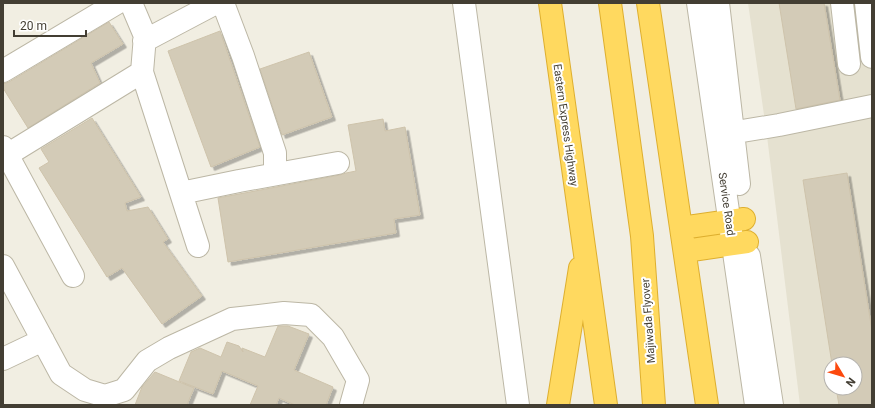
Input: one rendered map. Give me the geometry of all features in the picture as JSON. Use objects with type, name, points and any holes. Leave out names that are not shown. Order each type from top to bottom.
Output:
[{"type":"highway","name":"Eastern Express Highway","points":[[550,3],[583,247]]},
{"type":"highway","name":"Majiwada Flyover","points":[[610,3],[642,236],[654,405]]},
{"type":"highway","points":[[648,3],[707,405]]},
{"type":"highway","points":[[681,228],[737,220]]},
{"type":"highway","points":[[685,251],[740,243]]},
{"type":"highway","points":[[558,405],[583,247]]},
{"type":"highway","points":[[583,247],[606,405]]},
{"type":"street","points":[[3,71],[117,3]]},
{"type":"street","points":[[131,3],[145,36],[142,72],[198,246]]},
{"type":"street","points":[[144,41],[216,3]]},
{"type":"street","points":[[223,3],[243,56],[275,152],[275,174]]},
{"type":"street","points":[[464,3],[518,405]]},
{"type":"street","name":"Service Road","points":[[698,3],[725,134],[740,243],[756,405]]},
{"type":"street","name":"Service Road","points":[[718,3],[725,134]]},
{"type":"street","points":[[842,3],[849,64]]},
{"type":"street","points":[[866,3],[872,57]]},
{"type":"street","points":[[73,276],[5,151],[142,72]]},
{"type":"street","points":[[725,134],[779,125],[872,106]]},
{"type":"street","points":[[181,193],[338,163]]},
{"type":"street","name":"Service Road","points":[[740,243],[772,405]]},
{"type":"street","points":[[3,266],[61,374],[85,390],[105,396],[125,398],[147,361],[169,348],[232,319],[284,313],[311,316],[333,337],[358,380],[351,405]]},
{"type":"street","points":[[3,359],[43,340]]},
{"type":"shaded area","points":[[748,3],[872,3],[872,405],[800,405],[767,136]]},
{"type":"building","points":[[779,3],[824,3],[840,100],[796,109]]},
{"type":"building","points":[[109,22],[123,44],[91,63],[100,83],[28,128],[3,88],[3,84],[9,82]]},
{"type":"building","points":[[220,31],[260,147],[211,167],[168,51]]},
{"type":"building","points":[[309,52],[332,117],[282,135],[260,69]]},
{"type":"building","points":[[92,118],[141,197],[125,203],[127,211],[148,207],[168,239],[163,242],[202,296],[162,324],[122,268],[107,277],[39,168],[49,162],[41,149]]},
{"type":"building","points":[[383,119],[385,131],[405,127],[420,215],[394,219],[396,233],[228,262],[218,198],[356,171],[348,125]]},
{"type":"building","points":[[847,173],[872,331],[872,405],[839,405],[837,396],[863,396],[863,356],[831,356],[803,180]]},
{"type":"building","points":[[278,326],[288,326],[309,334],[294,370],[333,387],[326,405],[295,405],[279,398],[276,405],[250,405],[258,386],[222,371],[213,394],[179,381],[191,352],[200,348],[221,357],[227,342],[239,346],[243,352],[242,348],[265,357]]},
{"type":"building","points":[[155,372],[194,388],[187,405],[135,405],[142,387]]}]
